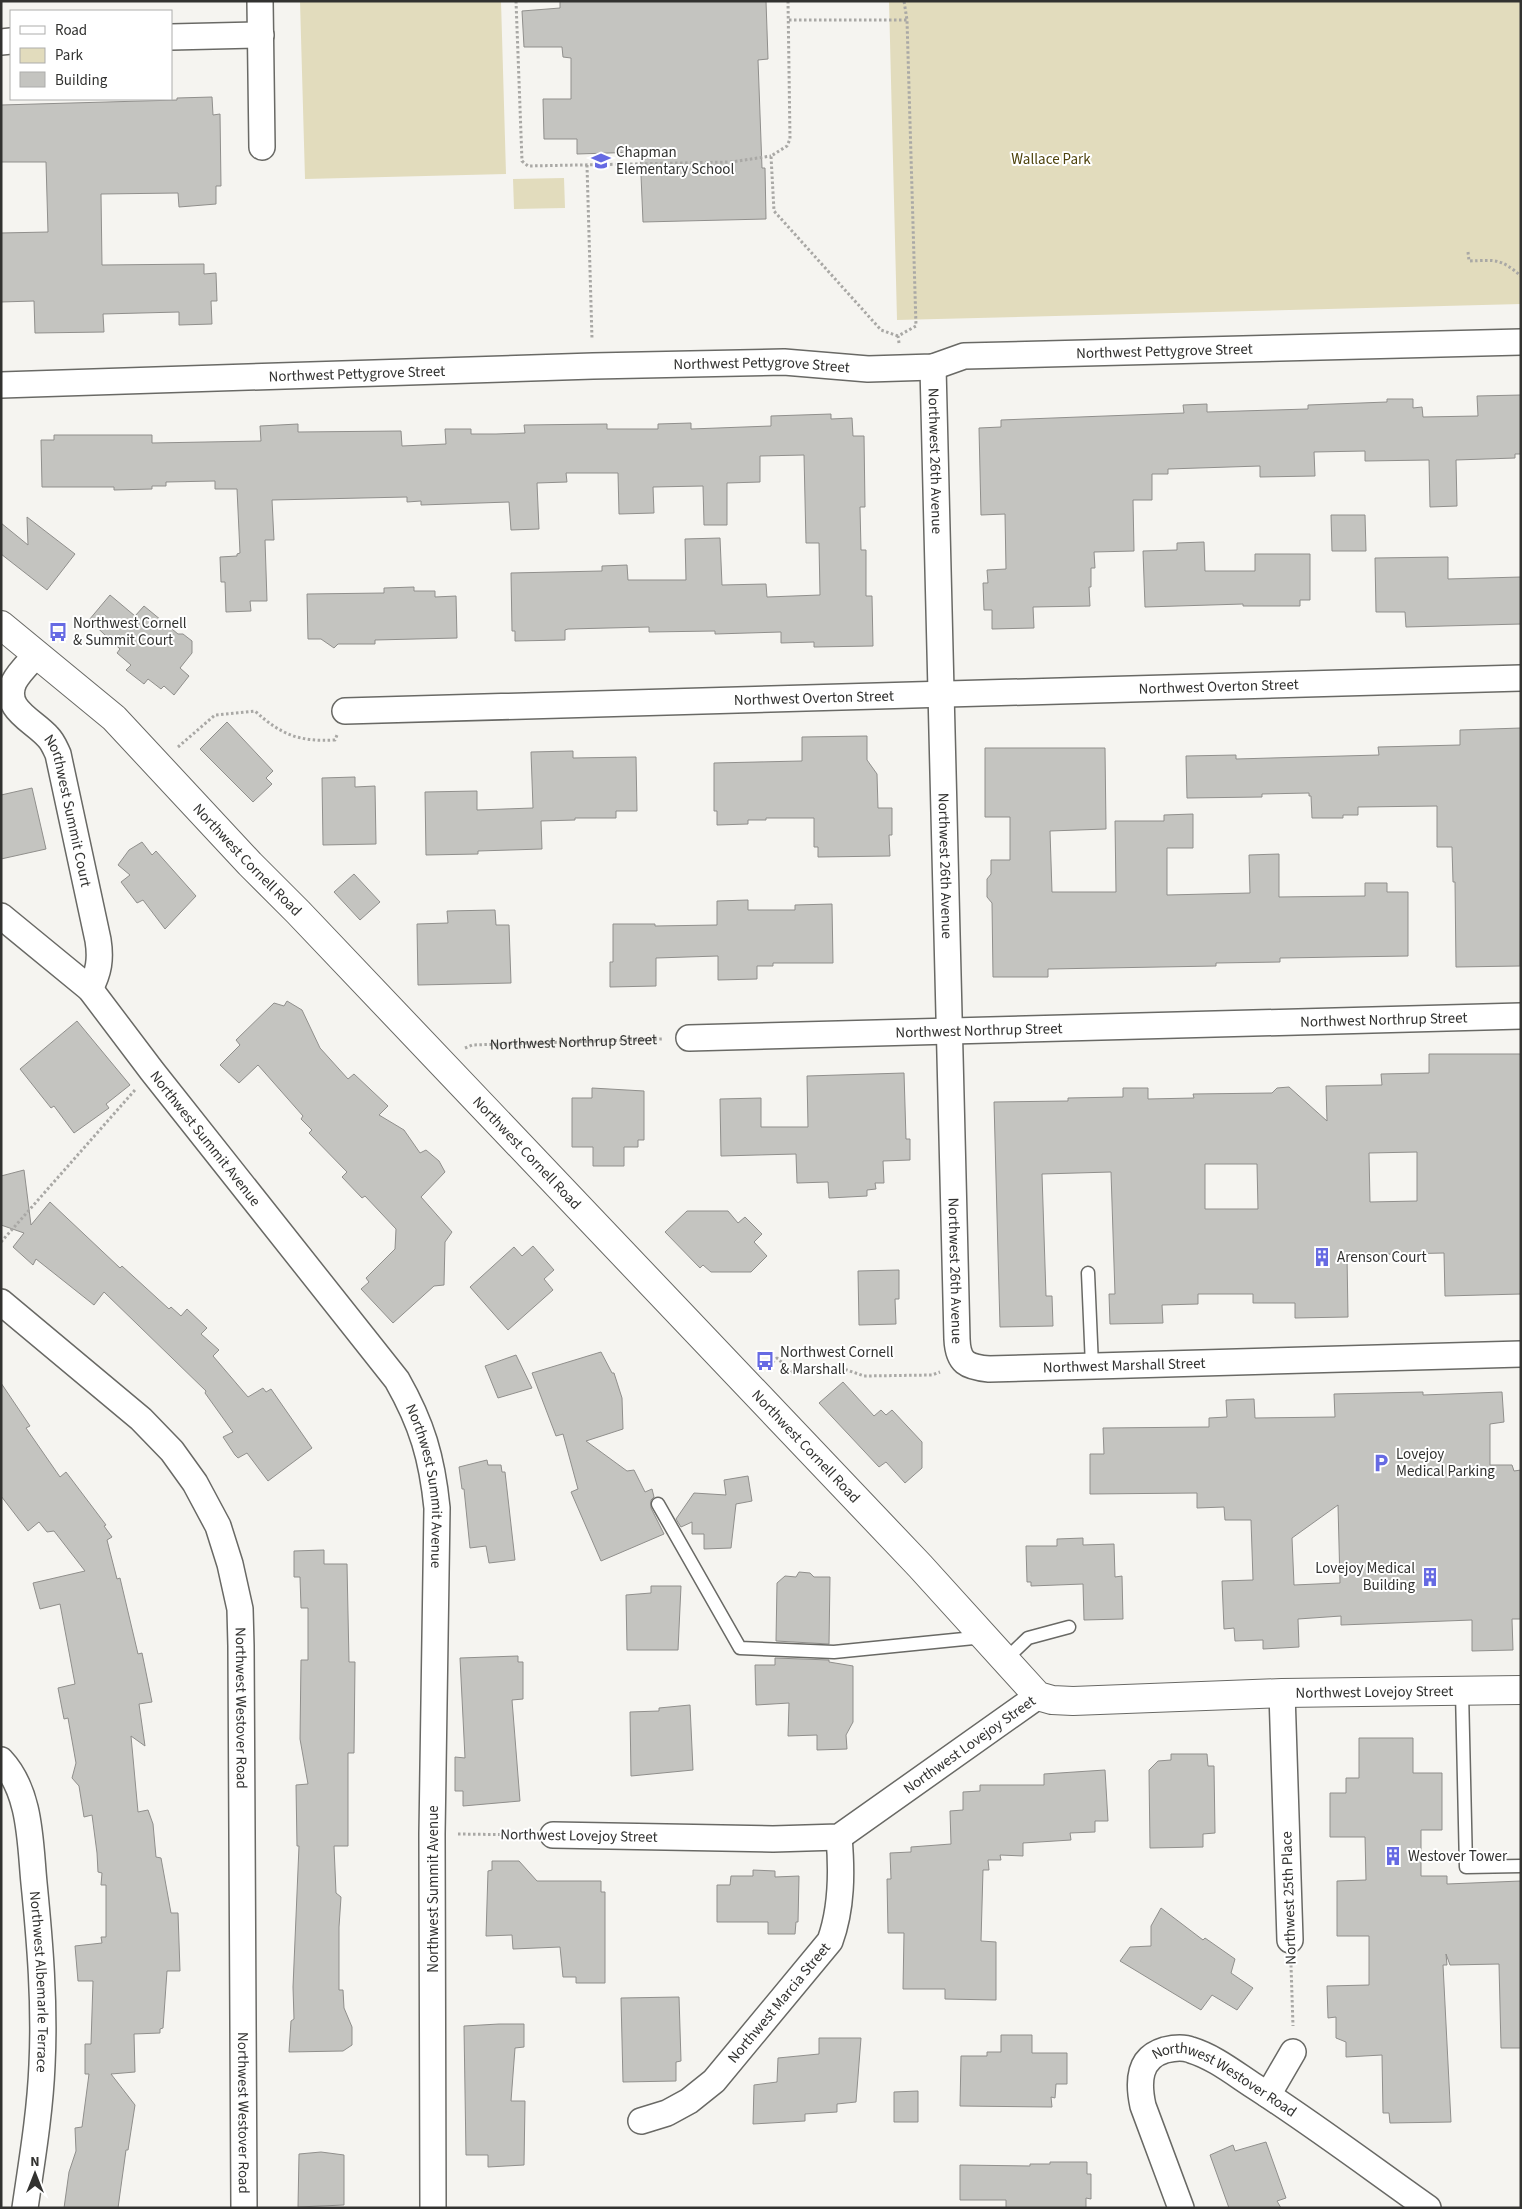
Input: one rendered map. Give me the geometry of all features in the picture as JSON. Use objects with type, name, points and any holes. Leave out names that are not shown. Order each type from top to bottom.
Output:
[{"type":"main road","name":"Northwest Cornell Road","points":[[1,624],[114,718],[157,766],[920,1566],[1038,1696]]},
{"type":"main road","name":"Northwest Lovejoy Street","points":[[1038,1696],[1052,1700],[1073,1702],[1282,1693],[1521,1690]]},
{"type":"street","points":[[260,1],[262,147]]},
{"type":"street","points":[[172,37],[260,35]]},
{"type":"street","name":"Northwest Pettygrove Street","points":[[1,385],[593,366],[784,362],[868,369],[933,367],[964,356],[1521,342]]},
{"type":"street","name":"Northwest 26th Avenue","points":[[933,367],[957,1351],[963,1362]]},
{"type":"street","name":"Northwest Summit Court","points":[[37,654],[15,681],[12,702],[20,713],[47,736],[58,754],[99,945],[98,975],[90,989]]},
{"type":"street","name":"Northwest Overton Street","points":[[345,711],[1521,678]]},
{"type":"street","name":"Northwest Summit Avenue","points":[[1,916],[90,989],[152,1071],[397,1380],[419,1423],[434,1475],[437,1508],[432,1834],[433,2208]]},
{"type":"street","name":"Northwest Northrup Street","points":[[688,1038],[1521,1016]]},
{"type":"street","name":"Northwest Westover Road","points":[[1,1302],[141,1419],[172,1451],[194,1484],[218,1526],[230,1564],[240,1609],[241,1646],[244,2208]]},
{"type":"street","name":"Northwest Marshall Street","points":[[963,1362],[974,1367],[989,1369],[1521,1354]]},
{"type":"street","name":"Northwest 25th Place","points":[[1282,1693],[1290,1940]]},
{"type":"street","name":"Northwest Lovejoy Street","points":[[553,1835],[773,1839],[839,1836],[1038,1696]]},
{"type":"street","name":"Northwest Albemarle Terrace","points":[[1,1760],[16,1782],[29,1828],[42,1971],[42,2055],[39,2109],[25,2208]]},
{"type":"street","name":"Northwest Marcia Street","points":[[640,2121],[688,2102],[714,2081],[830,1941],[838,1920],[840,1903],[841,1859],[839,1836]]},
{"type":"street","name":"Northwest Westover Road","points":[[1181,2208],[1143,2106],[1140,2078],[1143,2066],[1150,2057],[1172,2048],[1189,2049],[1205,2055],[1268,2095],[1428,2208]]},
{"type":"street","points":[[1268,2095],[1293,2052]]},
{"type":"lane","points":[[1088,1273],[1092,1366]]},
{"type":"lane","points":[[658,1504],[740,1648],[834,1652],[984,1636]]},
{"type":"lane","points":[[1005,1660],[1028,1638],[1069,1627]]},
{"type":"lane","points":[[1462,1691],[1466,1867],[1521,1866]]},
{"type":"path","points":[[516,1],[522,161],[528,166],[731,162],[772,156],[788,146],[790,139],[788,1]]},
{"type":"path","points":[[772,156],[774,212],[881,330],[898,336],[916,326],[907,20],[904,1]]},
{"type":"path","points":[[789,20],[907,20]]},
{"type":"path","points":[[587,165],[593,366]]},
{"type":"path","points":[[1468,252],[1469,261],[1497,260],[1510,266],[1521,276]]},
{"type":"path","points":[[898,336],[900,368]]},
{"type":"path","points":[[157,766],[214,715],[255,711],[288,735],[318,741],[335,740],[345,711]]},
{"type":"path","name":"Northwest Northrup Street","points":[[441,1062],[472,1045],[688,1038]]},
{"type":"path","points":[[1,1242],[152,1071]]},
{"type":"path","points":[[748,1384],[777,1358],[792,1372],[847,1370],[864,1376],[932,1375],[963,1362]]},
{"type":"path","name":"Northwest Lovejoy Street","points":[[432,1834],[553,1835]]},
{"type":"path","name":"Northwest 25th Place","points":[[1290,1940],[1293,2052]]},
{"type":"green space","points":[[300,1],[501,1],[506,174],[305,179]]},
{"type":"green space","name":"Wallace Park","points":[[889,1],[1521,1],[1521,304],[897,320]]},
{"type":"green space","points":[[564,178],[565,208],[514,209],[513,179]]},
{"type":"building","points":[[560,1],[766,1],[768,59],[758,60],[762,168],[765,168],[766,219],[643,222],[640,152],[577,154],[577,139],[544,139],[543,99],[571,99],[571,58],[563,57],[562,47],[524,47],[522,11],[560,8]]},
{"type":"building","points":[[212,97],[213,115],[220,114],[221,186],[216,186],[216,204],[179,207],[178,193],[101,194],[102,265],[204,264],[204,274],[216,273],[217,301],[211,301],[212,324],[179,325],[179,312],[103,314],[104,332],[35,333],[34,301],[1,302],[1,233],[48,232],[46,162],[1,162],[1,105],[177,100],[177,98]]},
{"type":"building","points":[[1521,395],[1521,454],[1515,454],[1515,458],[1456,460],[1457,506],[1430,507],[1429,460],[1365,461],[1365,451],[1314,452],[1315,476],[1260,477],[1260,466],[1168,469],[1168,474],[1152,474],[1152,500],[1133,500],[1134,551],[1094,552],[1095,568],[1091,568],[1091,587],[1089,587],[1090,606],[1033,607],[1034,628],[992,629],[992,610],[984,610],[983,583],[988,583],[987,570],[1006,569],[1005,514],[981,515],[979,428],[1001,427],[1001,420],[1184,413],[1183,405],[1207,404],[1207,412],[1308,409],[1308,405],[1387,402],[1387,399],[1413,399],[1413,408],[1422,407],[1423,417],[1478,416],[1477,396]]},
{"type":"building","points":[[831,414],[831,419],[852,418],[853,436],[864,436],[865,507],[860,507],[861,550],[866,550],[866,596],[872,596],[873,646],[814,647],[814,642],[781,643],[781,632],[715,634],[715,631],[649,632],[649,627],[568,629],[565,630],[565,640],[515,641],[515,631],[512,631],[511,573],[602,571],[602,566],[627,565],[628,580],[686,580],[685,539],[720,538],[722,585],[766,584],[767,597],[820,595],[819,543],[806,543],[804,455],[760,456],[760,482],[727,483],[727,525],[704,525],[703,486],[653,487],[654,513],[619,514],[618,473],[566,473],[567,482],[537,483],[539,529],[511,530],[509,502],[421,505],[421,501],[407,502],[407,497],[272,500],[274,540],[265,540],[267,601],[250,601],[251,611],[226,612],[225,582],[221,582],[220,557],[237,556],[240,553],[237,489],[215,489],[215,481],[166,482],[166,486],[152,486],[152,489],[114,490],[114,487],[42,487],[41,440],[54,440],[54,435],[152,435],[152,443],[261,441],[260,426],[298,424],[298,432],[401,431],[402,446],[446,444],[445,429],[471,429],[471,434],[496,434],[525,433],[524,425],[607,424],[607,429],[658,429],[658,424],[691,423],[691,429],[771,426],[771,416]]},
{"type":"building","points":[[1331,515],[1365,515],[1366,551],[1332,551]]},
{"type":"building","points":[[27,517],[75,554],[47,590],[1,554],[1,523],[28,545]]},
{"type":"building","points":[[1204,542],[1205,571],[1255,571],[1255,554],[1310,554],[1310,600],[1300,600],[1300,606],[1243,606],[1243,604],[1145,607],[1143,551],[1177,550],[1177,543]]},
{"type":"building","points":[[1448,557],[1448,579],[1521,577],[1521,624],[1406,627],[1405,612],[1376,612],[1375,558]]},
{"type":"building","points":[[414,587],[414,591],[435,591],[435,597],[456,596],[457,638],[375,640],[375,644],[338,644],[334,648],[321,639],[308,639],[307,594],[384,593],[384,588]]},
{"type":"building","points":[[110,595],[135,616],[144,606],[178,634],[183,634],[192,641],[192,653],[180,668],[189,676],[174,695],[164,686],[161,689],[148,679],[144,684],[126,670],[131,665],[117,653],[120,649],[89,620]]},
{"type":"building","points":[[227,722],[273,771],[266,778],[272,784],[253,802],[200,749]]},
{"type":"building","points":[[1521,728],[1520,966],[1456,967],[1455,882],[1453,882],[1452,847],[1437,847],[1437,806],[1358,807],[1358,815],[1343,815],[1343,818],[1312,818],[1311,796],[1309,796],[1309,793],[1262,794],[1262,797],[1187,798],[1186,756],[1236,755],[1236,759],[1379,755],[1378,747],[1460,745],[1460,730]]},
{"type":"building","points":[[867,736],[867,760],[877,774],[878,808],[892,808],[892,835],[889,835],[890,856],[818,857],[818,847],[814,847],[814,818],[766,818],[766,820],[748,820],[748,824],[717,825],[717,811],[714,811],[714,763],[802,761],[802,737]]},
{"type":"building","points":[[985,748],[1105,748],[1106,829],[1050,831],[1052,892],[1116,892],[1115,821],[1164,821],[1164,815],[1193,814],[1193,848],[1167,848],[1167,895],[1250,893],[1249,855],[1279,854],[1279,897],[1365,896],[1365,883],[1387,883],[1387,892],[1408,892],[1408,956],[1280,958],[1280,962],[1216,963],[1216,966],[1048,969],[1048,977],[993,977],[992,903],[987,897],[987,879],[991,874],[991,860],[1010,860],[1010,817],[985,817]]},
{"type":"building","points":[[573,751],[573,758],[636,757],[637,811],[616,811],[616,818],[575,818],[575,820],[541,821],[542,849],[478,851],[478,854],[426,855],[425,792],[477,791],[477,810],[533,808],[531,752]]},
{"type":"building","points":[[355,777],[355,787],[375,786],[376,844],[323,845],[322,778]]},
{"type":"building","points":[[32,788],[46,849],[1,859],[1,795]]},
{"type":"building","points":[[142,842],[152,855],[156,851],[196,896],[165,929],[143,900],[137,903],[121,882],[130,875],[118,865],[129,850]]},
{"type":"building","points":[[354,874],[380,902],[360,920],[334,892]]},
{"type":"building","points":[[748,900],[748,910],[795,910],[795,905],[832,904],[833,963],[773,963],[773,966],[757,966],[757,979],[718,980],[718,956],[656,958],[656,986],[610,987],[610,962],[613,962],[613,924],[655,924],[655,926],[717,925],[717,901]]},
{"type":"building","points":[[495,910],[496,925],[509,925],[511,983],[418,985],[417,924],[448,923],[447,911]]},
{"type":"building","points":[[287,1001],[302,1010],[320,1048],[348,1079],[354,1074],[388,1106],[379,1115],[404,1130],[420,1153],[426,1150],[439,1161],[445,1172],[421,1197],[452,1232],[445,1242],[444,1285],[434,1286],[393,1323],[361,1289],[369,1282],[366,1278],[395,1249],[396,1229],[365,1196],[362,1198],[342,1177],[347,1172],[309,1133],[312,1130],[301,1119],[303,1116],[258,1065],[239,1083],[220,1065],[240,1045],[236,1040],[274,1003],[284,1006]]},
{"type":"building","points":[[77,1021],[130,1085],[106,1104],[109,1108],[74,1133],[54,1106],[51,1108],[20,1069]]},
{"type":"building","points":[[1429,1054],[1521,1054],[1521,1294],[1445,1296],[1444,1253],[1347,1255],[1348,1317],[1295,1318],[1295,1303],[1253,1303],[1253,1294],[1198,1294],[1198,1304],[1162,1305],[1163,1323],[1110,1324],[1109,1294],[1115,1294],[1111,1172],[1042,1174],[1046,1296],[1052,1296],[1053,1326],[1000,1327],[994,1102],[1068,1101],[1068,1098],[1123,1097],[1123,1088],[1148,1088],[1148,1099],[1194,1098],[1193,1094],[1272,1093],[1277,1088],[1289,1087],[1327,1121],[1326,1086],[1382,1085],[1381,1074],[1429,1073]],"holes":[[[1417,1152],[1417,1201],[1370,1202],[1369,1153]],[[1205,1164],[1257,1164],[1258,1209],[1205,1209]]]},
{"type":"building","points":[[904,1073],[906,1139],[910,1139],[910,1160],[883,1161],[884,1183],[875,1183],[876,1189],[867,1190],[867,1196],[829,1198],[828,1182],[797,1183],[796,1154],[721,1156],[720,1099],[761,1098],[761,1127],[808,1127],[807,1076]]},
{"type":"building","points":[[592,1088],[644,1091],[644,1140],[638,1140],[638,1147],[624,1147],[624,1166],[593,1166],[593,1147],[572,1147],[572,1098],[592,1098]]},
{"type":"building","points":[[24,1170],[31,1225],[50,1202],[120,1268],[122,1266],[169,1309],[171,1307],[181,1316],[187,1309],[207,1328],[201,1334],[219,1350],[213,1356],[248,1397],[263,1388],[266,1392],[271,1389],[312,1448],[268,1481],[247,1453],[238,1458],[235,1455],[223,1437],[233,1432],[205,1393],[206,1391],[104,1292],[94,1305],[36,1259],[33,1265],[13,1247],[24,1233],[1,1225],[1,1176]]},
{"type":"building","points":[[687,1211],[728,1211],[738,1223],[745,1217],[762,1234],[754,1242],[767,1256],[751,1272],[711,1272],[703,1265],[700,1268],[665,1232]]},
{"type":"building","points":[[533,1246],[554,1270],[544,1279],[553,1290],[508,1330],[470,1287],[514,1247],[522,1256]]},
{"type":"building","points":[[899,1270],[899,1299],[895,1299],[896,1324],[859,1325],[858,1271]]},
{"type":"building","points":[[601,1352],[612,1373],[614,1373],[622,1398],[623,1429],[586,1441],[627,1471],[634,1470],[645,1492],[652,1489],[654,1497],[651,1500],[651,1508],[664,1534],[601,1561],[571,1492],[578,1489],[563,1434],[556,1436],[532,1373]]},
{"type":"building","points":[[516,1355],[532,1388],[498,1398],[485,1366]]},
{"type":"building","points":[[843,1382],[874,1416],[881,1410],[886,1415],[892,1410],[922,1442],[922,1468],[905,1483],[886,1462],[879,1467],[819,1403]]},
{"type":"building","points":[[1,1383],[30,1426],[26,1428],[60,1477],[66,1472],[106,1525],[104,1526],[112,1537],[107,1540],[117,1579],[120,1578],[138,1654],[142,1653],[152,1702],[139,1704],[145,1746],[131,1736],[138,1812],[148,1810],[153,1824],[156,1857],[161,1858],[171,1913],[178,1913],[180,1971],[167,1971],[163,2028],[160,2029],[160,2033],[134,2034],[135,2072],[111,2074],[135,2105],[128,2150],[126,2150],[118,2208],[64,2208],[69,2172],[76,2151],[75,2128],[82,2127],[89,2074],[85,2074],[85,2044],[91,2044],[93,1981],[78,1981],[75,1946],[102,1943],[101,1937],[106,1937],[106,1885],[101,1885],[102,1873],[98,1872],[92,1815],[84,1817],[79,1786],[72,1778],[76,1763],[68,1718],[64,1719],[58,1688],[75,1684],[60,1604],[40,1609],[33,1583],[85,1571],[54,1531],[47,1532],[39,1522],[28,1531],[1,1496]]},
{"type":"building","points":[[1423,1392],[1423,1395],[1502,1392],[1504,1422],[1490,1424],[1490,1465],[1512,1465],[1514,1471],[1521,1470],[1521,1619],[1512,1619],[1513,1650],[1472,1651],[1472,1620],[1341,1625],[1341,1616],[1298,1619],[1299,1647],[1263,1649],[1263,1640],[1235,1641],[1234,1628],[1224,1629],[1222,1581],[1253,1580],[1251,1520],[1225,1520],[1224,1507],[1197,1508],[1197,1493],[1090,1494],[1090,1454],[1104,1454],[1103,1428],[1209,1427],[1209,1418],[1227,1417],[1226,1400],[1254,1399],[1255,1418],[1335,1417],[1334,1394]],"holes":[[[1338,1505],[1340,1583],[1294,1585],[1292,1538]]]},
{"type":"building","points":[[487,1460],[488,1465],[501,1465],[502,1472],[505,1472],[515,1560],[489,1563],[486,1546],[470,1548],[464,1489],[462,1489],[459,1467]]},
{"type":"building","points":[[748,1476],[752,1501],[736,1504],[731,1548],[704,1549],[704,1534],[692,1534],[692,1522],[681,1527],[676,1519],[694,1493],[726,1495],[724,1480]]},
{"type":"building","points":[[1083,1538],[1083,1545],[1114,1544],[1115,1577],[1122,1576],[1123,1619],[1084,1620],[1083,1584],[1031,1586],[1031,1582],[1027,1582],[1026,1546],[1057,1546],[1057,1539]]},
{"type":"building","points":[[324,1550],[324,1564],[347,1564],[349,1662],[355,1662],[354,1753],[348,1753],[348,1846],[334,1846],[336,1893],[341,1897],[339,1990],[343,1990],[344,2008],[352,2027],[352,2045],[343,2051],[289,2052],[291,2021],[294,2019],[293,1987],[299,1846],[297,1846],[296,1785],[308,1784],[300,1739],[301,1660],[308,1660],[308,1608],[301,1608],[300,1577],[294,1577],[294,1551]]},
{"type":"building","points":[[799,1572],[810,1573],[814,1577],[830,1577],[829,1644],[776,1641],[777,1583],[785,1576],[796,1577]]},
{"type":"building","points":[[651,1586],[681,1586],[678,1650],[627,1650],[626,1595],[651,1593]]},
{"type":"building","points":[[518,1656],[518,1662],[523,1662],[523,1699],[512,1700],[520,1801],[463,1806],[463,1791],[455,1791],[455,1757],[465,1758],[460,1658]]},
{"type":"building","points":[[775,1658],[829,1660],[829,1662],[853,1666],[853,1722],[846,1735],[847,1749],[817,1750],[817,1735],[788,1736],[789,1703],[756,1705],[755,1665],[775,1665]]},
{"type":"building","points":[[690,1705],[693,1770],[631,1776],[630,1712],[659,1711],[659,1708]]},
{"type":"building","points":[[1359,1738],[1413,1738],[1413,1773],[1442,1773],[1442,1830],[1421,1830],[1421,1876],[1447,1876],[1447,1884],[1521,1881],[1521,2048],[1501,2048],[1499,1964],[1450,1965],[1446,1954],[1447,1965],[1443,1965],[1451,2122],[1390,2123],[1389,2113],[1383,2113],[1382,2055],[1346,2057],[1346,2042],[1336,2038],[1336,2017],[1328,2018],[1327,1986],[1369,1985],[1369,1936],[1337,1936],[1337,1881],[1366,1880],[1365,1837],[1330,1837],[1330,1793],[1346,1793],[1346,1778],[1359,1778]]},
{"type":"building","points":[[1171,1754],[1207,1754],[1208,1766],[1214,1766],[1215,1833],[1203,1834],[1203,1847],[1150,1848],[1149,1770],[1158,1761],[1171,1760]]},
{"type":"building","points":[[1105,1770],[1108,1821],[1095,1821],[1095,1832],[1070,1833],[1071,1840],[1023,1843],[1023,1856],[1000,1855],[1001,1860],[988,1860],[989,1870],[983,1870],[981,1941],[996,1942],[996,2000],[945,1999],[945,1989],[903,1989],[904,1933],[888,1933],[887,1879],[891,1879],[890,1853],[911,1852],[911,1847],[951,1844],[950,1811],[963,1810],[963,1792],[980,1791],[980,1785],[1044,1785],[1044,1774]]},
{"type":"building","points":[[492,1861],[519,1861],[537,1881],[601,1881],[601,1892],[605,1892],[605,1983],[576,1983],[576,1977],[563,1977],[560,1947],[513,1949],[512,1935],[486,1936],[488,1871],[492,1870]]},
{"type":"building","points":[[753,1870],[775,1871],[775,1877],[799,1876],[798,1922],[796,1922],[795,1934],[768,1934],[768,1922],[717,1922],[717,1885],[730,1885],[731,1876],[753,1876]]},
{"type":"building","points":[[1161,1908],[1203,1940],[1205,1938],[1235,1959],[1231,1973],[1253,1988],[1237,2010],[1212,1995],[1201,2010],[1120,1961],[1130,1947],[1151,1946],[1151,1926]]},
{"type":"building","points":[[679,1997],[681,2061],[676,2062],[676,2081],[623,2082],[621,1998]]},
{"type":"building","points":[[524,2024],[524,2047],[515,2048],[511,2101],[525,2101],[524,2165],[488,2167],[488,2155],[466,2155],[464,2026]]},
{"type":"building","points":[[1001,2035],[1032,2035],[1032,2053],[1067,2053],[1067,2084],[1056,2084],[1055,2098],[1051,2097],[1052,2107],[960,2106],[961,2056],[987,2056],[987,2052],[1001,2052]]},
{"type":"building","points":[[819,2038],[861,2038],[856,2102],[837,2104],[837,2112],[805,2114],[805,2121],[753,2124],[754,2085],[777,2082],[778,2058],[819,2054]]},
{"type":"building","points":[[918,2091],[918,2122],[894,2122],[894,2092]]},
{"type":"building","points":[[1266,2142],[1286,2198],[1277,2201],[1281,2208],[1229,2208],[1210,2155],[1233,2145],[1235,2151]]},
{"type":"building","points":[[321,2152],[344,2155],[344,2205],[298,2207],[299,2154]]},
{"type":"building","points":[[1050,2162],[1087,2162],[1087,2174],[1091,2174],[1091,2199],[1086,2198],[1086,2208],[1006,2208],[1006,2200],[960,2200],[960,2165],[1030,2166],[1030,2164],[1050,2164]]},
{"type":"place","name":"Chapman Elementary School","points":[[601,161]]},
{"type":"place","name":"Northwest Cornell & Summit Court","points":[[58,632]]},
{"type":"place","name":"Arenson Court","points":[[1322,1257]]},
{"type":"place","name":"Northwest Cornell & Marshall","points":[[765,1361]]},
{"type":"place","name":"Lovejoy Medical Parking","points":[[1381,1463]]},
{"type":"place","name":"Lovejoy Medical Building","points":[[1430,1577]]},
{"type":"place","name":"Westover Tower","points":[[1393,1856]]}]
